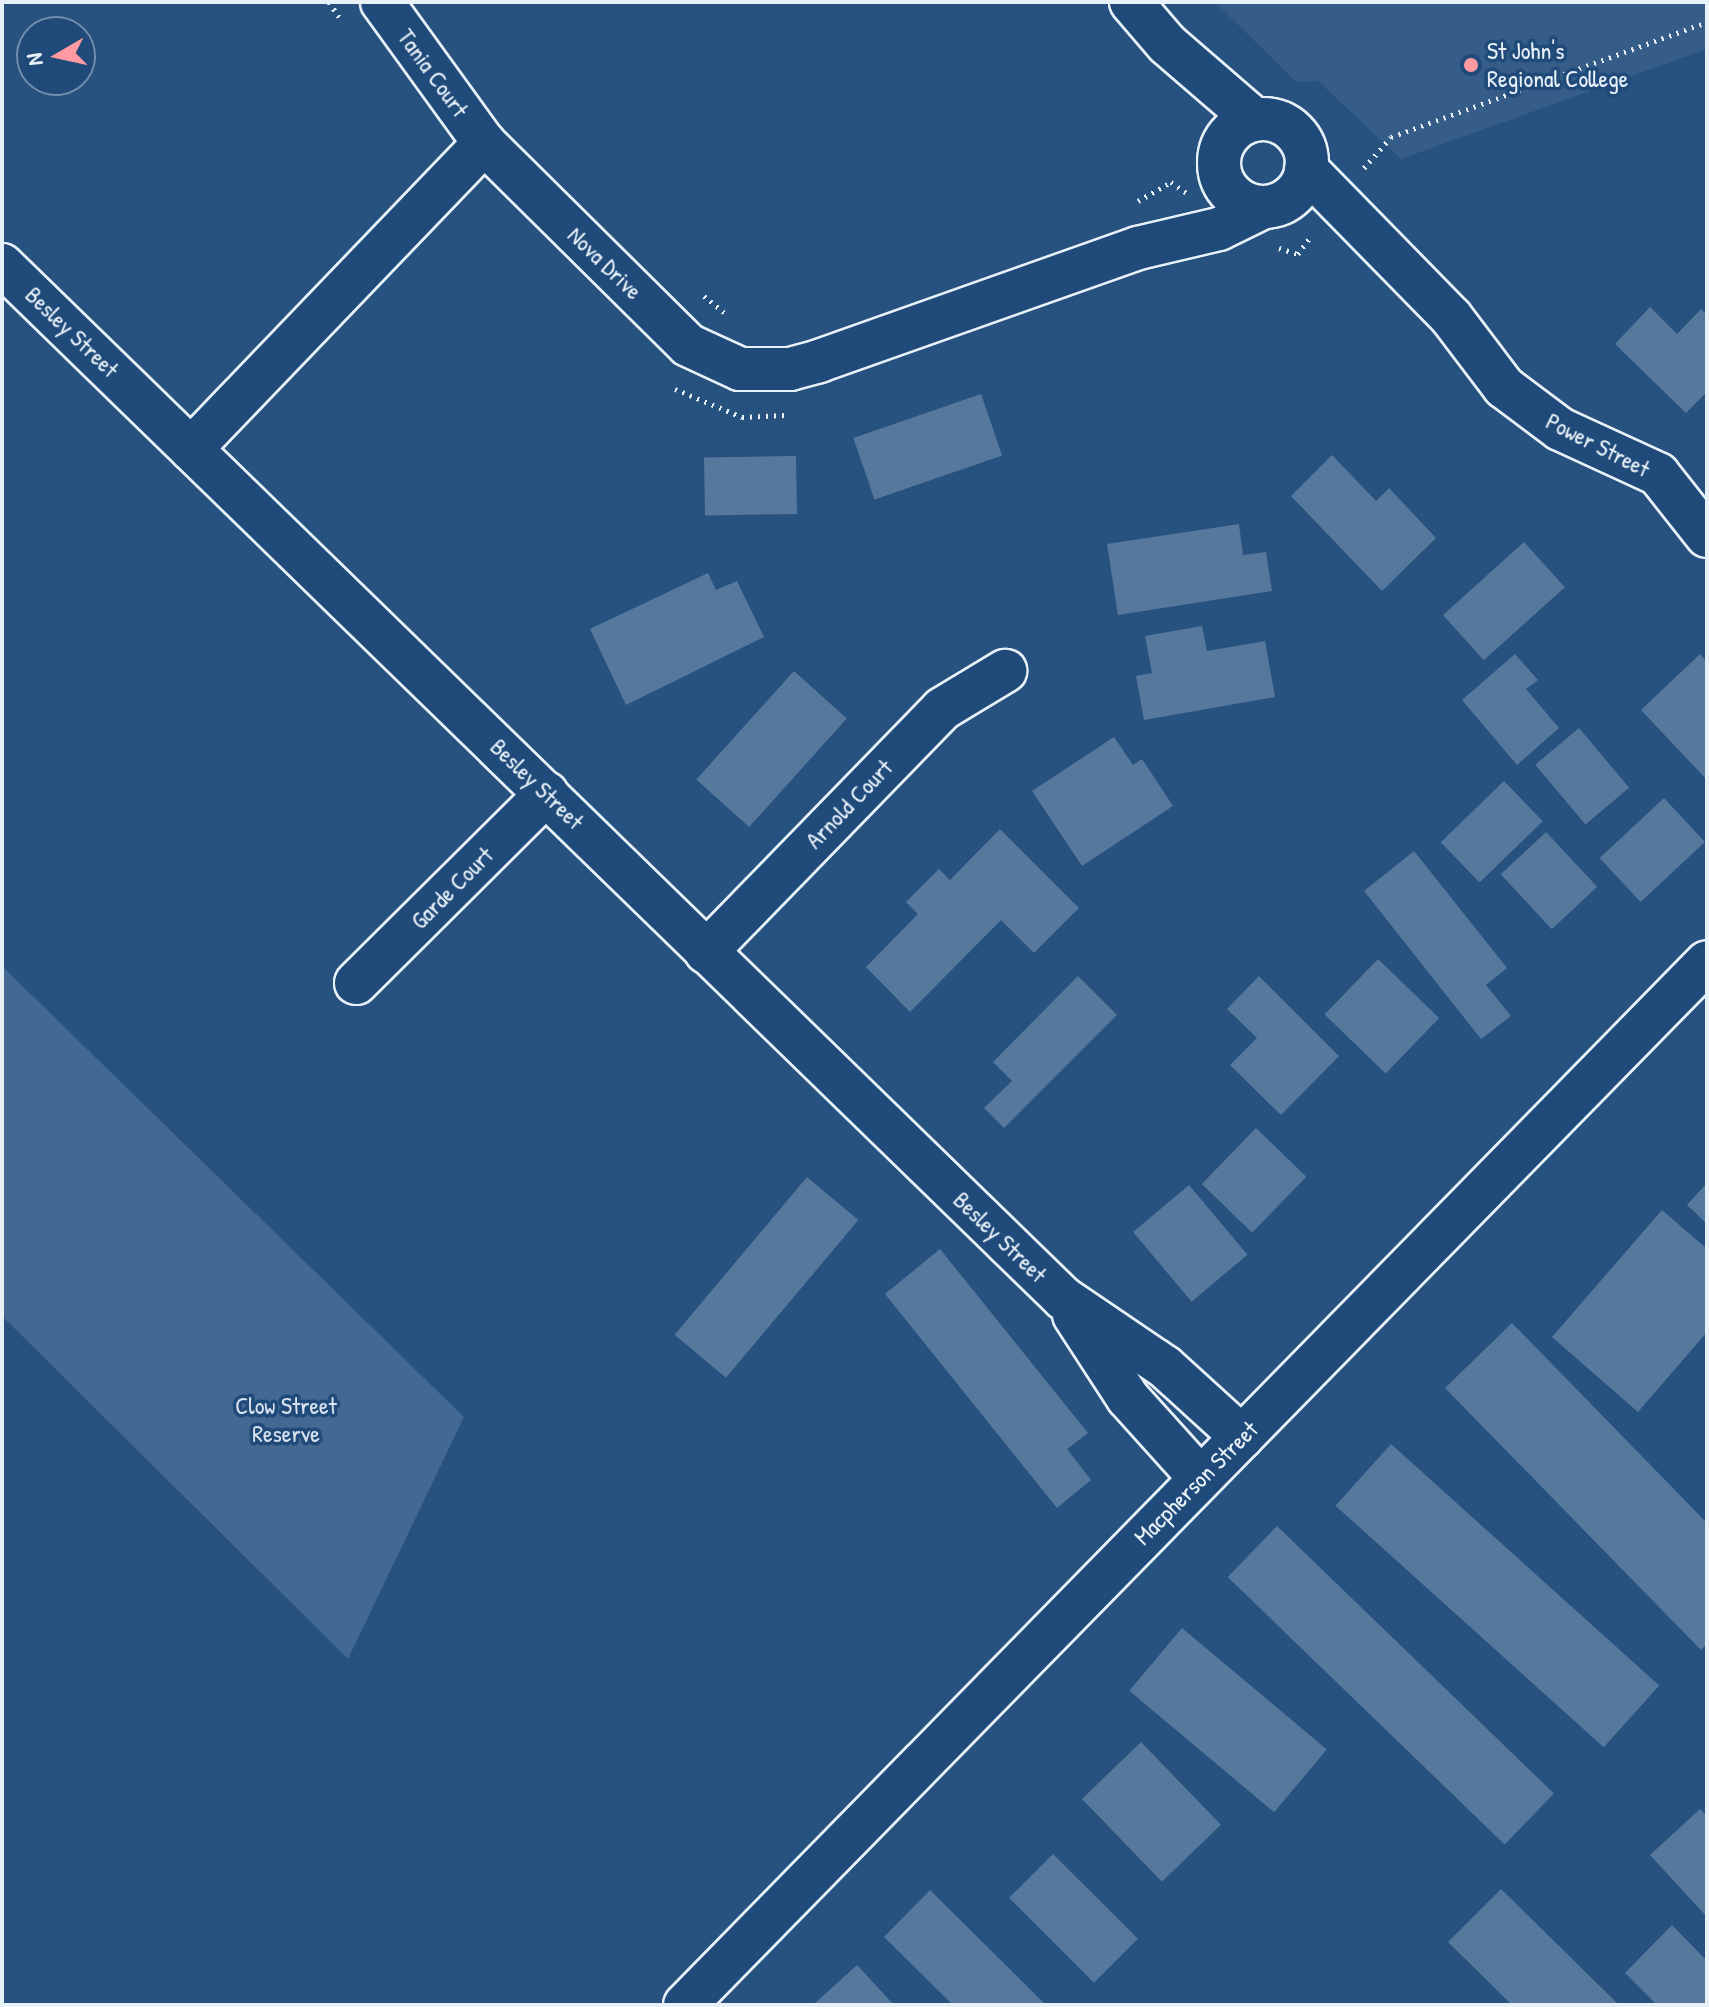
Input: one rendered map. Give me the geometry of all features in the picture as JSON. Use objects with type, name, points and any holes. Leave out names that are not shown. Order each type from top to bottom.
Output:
[{"type":"street","name":"Tania Court","points":[[382,2],[484,143]]},
{"type":"street","points":[[1131,2],[1167,44],[1255,120],[1293,131],[1304,149],[1306,169],[1295,194],[1268,220],[1212,177],[1167,44]]},
{"type":"street","points":[[1212,177],[1232,132],[1255,120]]},
{"type":"street","name":"Nova Drive","points":[[484,143],[688,345],[740,369],[790,369],[819,361],[1138,248],[1268,220]]},
{"type":"street","points":[[191,449],[484,143]]},
{"type":"street","name":"Power Street","points":[[1306,169],[1327,214],[1385,255],[1451,317],[1504,387],[1560,429],[1658,474],[1707,536]]},
{"type":"street","name":"Nova Drive","points":[[1138,248],[1212,177]]},
{"type":"street","name":"Power Street","points":[[1268,220],[1327,214]]},
{"type":"street","name":"Besley Street","points":[[5,265],[1063,1298],[1165,1367],[1242,1437]]},
{"type":"street","name":"Arnold Court","points":[[706,952],[942,709],[1005,671]]},
{"type":"street","name":"Garde Court","points":[[356,983],[547,793]]},
{"type":"street","name":"Macpherson Street","points":[[685,2005],[1707,962]]},
{"type":"street","name":"Besley Street","points":[[1063,1298],[1128,1398],[1200,1478]]},
{"type":"path","points":[[329,2],[347,28]]},
{"type":"path","points":[[1268,220],[1298,254],[1391,137],[1707,22]]},
{"type":"path","points":[[1123,206],[1171,182],[1212,177]]},
{"type":"path","points":[[692,287],[737,318]]},
{"type":"path","points":[[671,386],[710,409],[742,417],[799,412]]},
{"type":"shaded area","name":"St John's Regional College","points":[[1215,2],[1707,2],[1707,49],[1401,159],[1318,81],[1296,82]]},
{"type":"green space","name":"Clow Street Reserve","points":[[2,966],[464,1417],[348,1659],[2,1316]]},
{"type":"building","points":[[1650,307],[1677,334],[1701,309],[1707,315],[1707,392],[1686,413],[1615,344]]},
{"type":"building","points":[[981,394],[1002,455],[875,499],[853,438]]},
{"type":"building","points":[[1332,455],[1376,501],[1389,488],[1436,538],[1382,591],[1291,496]]},
{"type":"building","points":[[796,456],[797,514],[705,516],[704,458]]},
{"type":"building","points":[[1239,524],[1243,555],[1266,552],[1272,591],[1118,615],[1107,544]]},
{"type":"building","points":[[1524,542],[1565,587],[1484,660],[1443,615]]},
{"type":"building","points":[[708,573],[716,590],[737,581],[764,637],[626,705],[590,629]]},
{"type":"building","points":[[1202,626],[1207,651],[1265,641],[1275,697],[1144,720],[1136,676],[1152,673],[1145,636]]},
{"type":"building","points":[[1515,654],[1538,680],[1526,689],[1559,728],[1517,765],[1462,700]]},
{"type":"building","points":[[1700,654],[1707,662],[1707,780],[1641,710]]},
{"type":"building","points":[[794,671],[847,719],[749,827],[696,779]]},
{"type":"building","points":[[1579,728],[1629,788],[1585,824],[1535,765]]},
{"type":"building","points":[[1114,737],[1133,765],[1142,759],[1173,806],[1082,866],[1032,791]]},
{"type":"building","points":[[1504,781],[1543,821],[1480,882],[1441,842]]},
{"type":"building","points":[[1664,798],[1705,842],[1641,902],[1600,858]]},
{"type":"building","points":[[1000,829],[1079,908],[1034,953],[1001,920],[910,1012],[866,967],[918,914],[906,902],[939,869],[950,880]]},
{"type":"building","points":[[1546,832],[1597,887],[1552,929],[1501,874]]},
{"type":"building","points":[[1414,851],[1507,968],[1486,985],[1511,1016],[1481,1039],[1364,891]]},
{"type":"building","points":[[1378,959],[1439,1018],[1386,1073],[1325,1014]]},
{"type":"building","points":[[1078,976],[1117,1015],[1004,1128],[984,1108],[1012,1081],[993,1062]]},
{"type":"building","points":[[1259,976],[1339,1056],[1281,1115],[1230,1065],[1257,1038],[1227,1009]]},
{"type":"building","points":[[1256,1128],[1306,1177],[1252,1233],[1202,1184]]},
{"type":"building","points":[[807,1177],[858,1220],[726,1378],[675,1335]]},
{"type":"building","points":[[1707,1183],[1707,1224],[1687,1205]]},
{"type":"building","points":[[1189,1185],[1247,1255],[1192,1302],[1133,1232]]},
{"type":"building","points":[[1662,1210],[1707,1249],[1707,1332],[1638,1412],[1552,1337]]},
{"type":"building","points":[[940,1249],[1088,1433],[1067,1449],[1091,1480],[1057,1508],[885,1294]]},
{"type":"building","points":[[1512,1323],[1707,1523],[1707,1644],[1701,1650],[1445,1388]]},
{"type":"building","points":[[1391,1444],[1659,1686],[1604,1747],[1335,1506]]},
{"type":"building","points":[[1277,1526],[1554,1793],[1505,1845],[1228,1577]]},
{"type":"building","points":[[1182,1628],[1327,1749],[1274,1812],[1129,1691]]},
{"type":"building","points":[[1141,1742],[1221,1825],[1162,1882],[1082,1799]]},
{"type":"building","points":[[1700,1809],[1707,1816],[1707,1917],[1650,1855]]},
{"type":"building","points":[[1053,1854],[1138,1939],[1094,1983],[1009,1898]]},
{"type":"building","points":[[1501,1889],[1619,2005],[1512,2005],[1448,1942]]},
{"type":"building","points":[[930,1890],[1046,2005],[953,2005],[884,1937]]},
{"type":"building","points":[[1672,1925],[1707,1961],[1707,2005],[1657,2005],[1625,1973]]},
{"type":"building","points":[[857,1965],[894,2005],[813,2005]]},
{"type":"place","name":"St John's Regional College","points":[[1471,65]]}]
